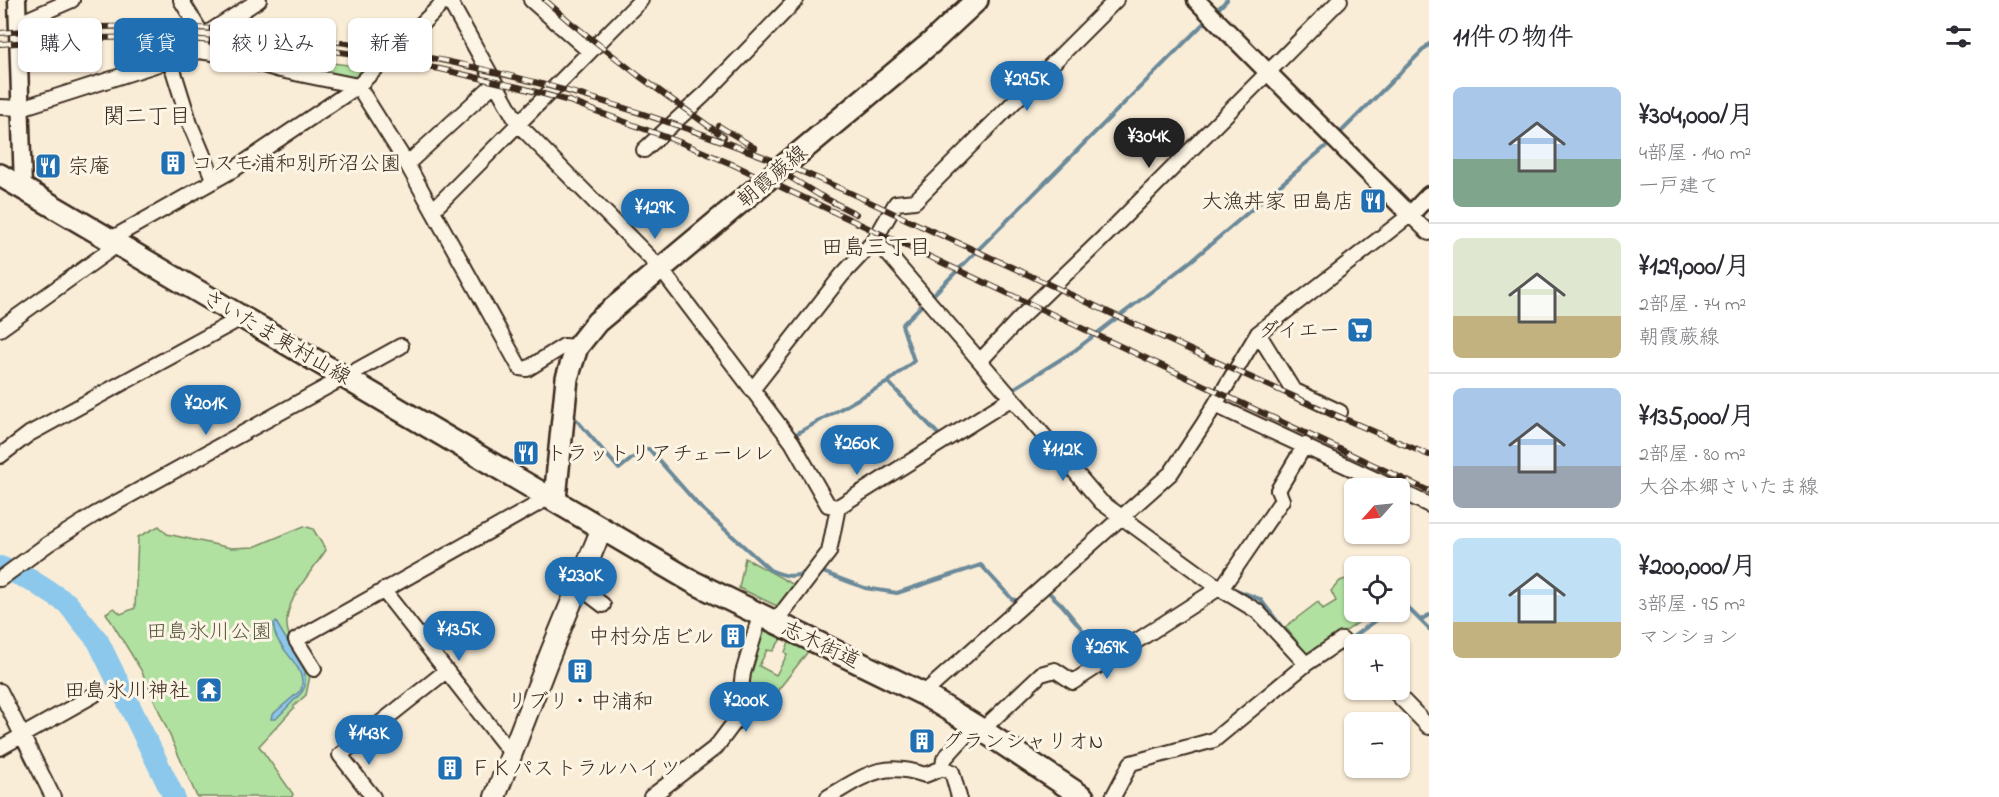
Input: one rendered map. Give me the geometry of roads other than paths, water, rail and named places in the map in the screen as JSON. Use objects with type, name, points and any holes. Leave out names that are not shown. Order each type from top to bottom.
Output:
[{"type":"main road","name":"朝霞蕨線","points":[[553,498],[567,378],[577,347],[597,322],[933,41],[977,0]]},
{"type":"main road","name":"さいたま東村山線","points":[[0,175],[553,498]]},
{"type":"main road","name":"志木街道","points":[[553,498],[693,582],[923,694],[978,727],[1083,797]]},
{"type":"main road","points":[[495,797],[602,528]]},
{"type":"street","points":[[17,0],[23,188]]},
{"type":"street","points":[[17,24],[72,0]]},
{"type":"street","points":[[181,0],[203,36]]},
{"type":"street","points":[[259,0],[203,36],[199,51],[232,56],[280,70],[358,86],[407,164],[520,368],[527,369],[564,346],[577,347]]},
{"type":"street","points":[[0,329],[113,242],[287,135],[358,86],[447,0],[518,123],[660,268],[792,442],[828,505],[838,507],[1012,398]]},
{"type":"street","points":[[531,0],[589,51]]},
{"type":"street","points":[[433,210],[641,0]]},
{"type":"street","points":[[752,390],[842,275],[874,241],[896,203],[915,201],[1116,0]]},
{"type":"street","points":[[1196,0],[1429,233]]},
{"type":"street","points":[[980,361],[1340,0]]},
{"type":"street","points":[[644,150],[704,94],[788,3]]},
{"type":"street","points":[[0,107],[21,108],[133,72]]},
{"type":"street","points":[[174,72],[190,124],[214,181]]},
{"type":"street","points":[[407,164],[494,84]]},
{"type":"street","points":[[923,694],[1171,472],[1258,333],[1410,215],[1429,195]]},
{"type":"street","points":[[874,241],[888,254],[1101,502],[1220,589],[1257,610],[1306,664]]},
{"type":"street","points":[[0,456],[29,434],[243,317]]},
{"type":"street","points":[[1258,333],[1293,390],[1340,412]]},
{"type":"street","points":[[0,579],[94,515],[401,346]]},
{"type":"street","points":[[1215,405],[1373,478]]},
{"type":"street","points":[[944,768],[944,759],[1041,674],[1055,670],[1073,682],[1220,589],[1282,500],[1278,490],[1305,445]]},
{"type":"street","points":[[1410,496],[1429,505]]},
{"type":"street","points":[[314,669],[296,640],[382,590],[553,498]]},
{"type":"street","points":[[654,796],[716,747],[737,719],[743,673],[768,619],[829,552],[838,507]]},
{"type":"street","points":[[578,586],[603,605]]},
{"type":"street","points":[[382,590],[511,753]]},
{"type":"street","points":[[1113,797],[1131,763],[1214,740],[1306,664],[1342,640],[1344,642]]},
{"type":"street","points":[[373,797],[340,755],[446,671]]},
{"type":"street","points":[[0,691],[53,797]]},
{"type":"street","points":[[0,748],[94,695]]},
{"type":"street","points":[[1403,700],[1429,727]]},
{"type":"street","points":[[828,797],[866,775],[887,769],[905,768],[925,775],[944,768],[952,772],[959,797]]},
{"type":"water","points":[[276,622],[305,671],[305,686],[276,719],[271,719],[272,715],[301,690],[302,681],[300,672],[278,640],[274,623]]},
{"type":"waterway","points":[[1215,12],[1227,0]]},
{"type":"waterway","points":[[931,297],[1207,20]]},
{"type":"waterway","points":[[1338,135],[1429,44]]},
{"type":"waterway","points":[[1010,391],[1074,351],[1191,261],[1331,142]]},
{"type":"waterway","points":[[796,434],[888,382],[914,361],[902,325],[925,302]]},
{"type":"waterway","points":[[888,382],[940,436],[943,434]]},
{"type":"waterway","points":[[574,417],[619,469],[644,449],[649,449],[699,506],[770,570],[789,576],[808,571]]},
{"type":"waterway","points":[[820,571],[865,588],[897,593],[981,565],[1012,599],[1018,601]]},
{"type":"waterway","points":[[0,567],[29,579],[67,603],[98,641],[174,797]]},
{"type":"waterway","points":[[1185,602],[1211,585]]},
{"type":"waterway","points":[[1229,587],[1260,599],[1288,635]]},
{"type":"waterway","points":[[1046,590],[1062,605],[1103,655],[1105,654]]},
{"type":"waterway","points":[[1410,610],[1429,629]]},
{"type":"waterway","points":[[1420,620],[1429,615]]},
{"type":"waterway","points":[[1357,634],[1374,622]]},
{"type":"railway","points":[[545,0],[639,76],[724,137]]},
{"type":"railway","points":[[0,33],[103,27],[205,28],[307,37],[408,53],[508,75],[607,102],[704,135],[814,177],[1208,358],[1429,455]]},
{"type":"railway","points":[[0,44],[153,37],[297,46],[440,69],[569,101],[734,165],[1429,491]]},
{"type":"railway","points":[[719,126],[755,148]]},
{"type":"railway","points":[[775,168],[856,214]]},
{"type":"place","name":"コスモ浦和別所沼公園","points":[[173,163]]},
{"type":"place","name":"宗庵","points":[[48,166]]},
{"type":"place","name":"大漁丼家 田島店","points":[[1373,201]]},
{"type":"place","name":"ダイエー","points":[[1360,330]]},
{"type":"place","name":"トラットリアチェーレレ","points":[[526,453]]},
{"type":"place","name":"中村分店ビル","points":[[733,636]]},
{"type":"place","name":"リブリ・中浦和","points":[[580,671]]},
{"type":"place","name":"田島氷川神社","points":[[209,690]]},
{"type":"place","name":"グランシャリオN","points":[[922,741]]},
{"type":"place","name":"ＦＫパストラルハイツ","points":[[450,768]]},
{"type":"district","name":"関二丁目","points":[[147,115]]},
{"type":"district","name":"田島三丁目","points":[[876,246]]},
{"type":"park label","name":"田島氷川公園","points":[[209,631]]}]
